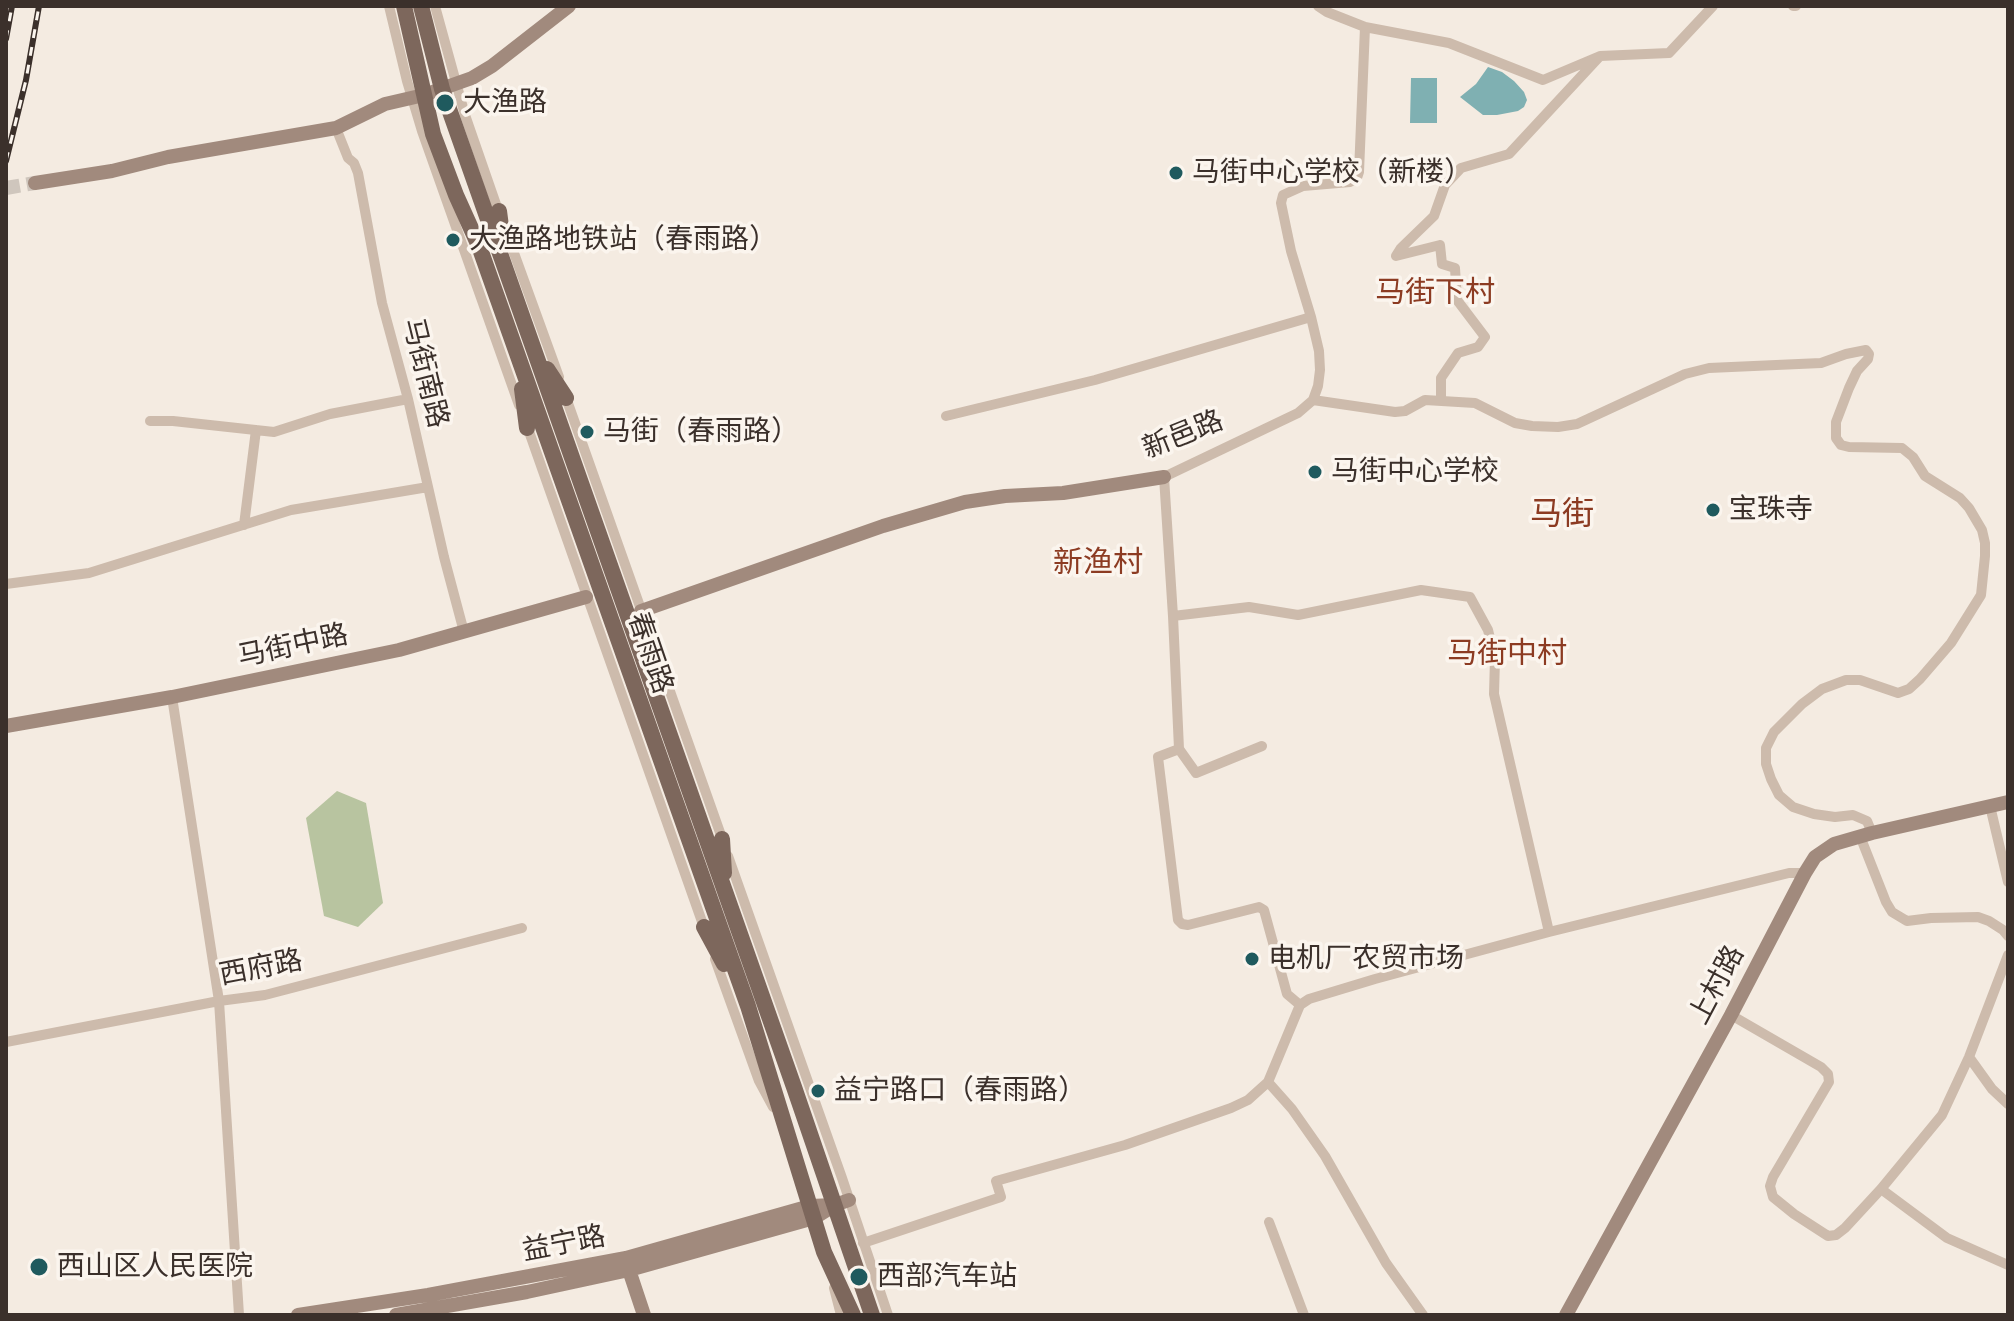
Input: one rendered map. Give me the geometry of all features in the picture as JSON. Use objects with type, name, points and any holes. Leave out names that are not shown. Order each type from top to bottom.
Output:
[{"type":"main road","name":"春雨路","points":[[404,6],[418,97],[479,246],[748,1006],[824,1252],[853,1315]]},
{"type":"main road","name":"春雨路","points":[[421,6],[508,279],[726,895],[842,1202],[872,1315]]},
{"type":"main road","points":[[422,131],[456,195]]},
{"type":"main road","points":[[499,211],[508,279]]},
{"type":"main road","points":[[533,350],[566,398]]},
{"type":"main road","points":[[519,360],[527,428]]},
{"type":"main road","points":[[722,839],[726,895]]},
{"type":"main road","points":[[704,927],[748,1006]]},
{"type":"street","points":[[389,6],[418,97],[422,131],[586,597],[759,1081],[784,1127]]},
{"type":"street","points":[[435,6],[448,86],[499,211],[566,398],[722,839],[842,1202],[863,1243],[888,1315]]},
{"type":"street","points":[[35,183],[336,128],[385,104],[418,97],[472,78],[569,6]]},
{"type":"street","points":[[1318,6],[1365,27],[1449,43],[1543,80],[1600,56],[1669,53],[1713,6]]},
{"type":"street","points":[[1365,27],[1357,178],[1350,182],[1303,186],[1283,195],[1281,203],[1319,351],[1320,370],[1313,400],[1395,412],[1405,411],[1425,400],[1475,403],[1515,423],[1558,427],[1577,424],[1685,374],[1709,368],[1821,363],[1866,350],[1868,359],[1857,371],[1836,422],[1836,438],[1841,445],[1849,447],[1902,448],[1913,457],[1925,476],[1960,498],[1982,530],[1985,543],[1981,595],[1951,643],[1909,689],[1898,693],[1860,680],[1846,680],[1822,689],[1774,732],[1766,748],[1766,764],[1779,795],[1793,807],[1835,817],[1853,815],[1867,821],[1866,834],[1886,902],[1892,912],[1907,921],[1978,917],[1989,921],[2008,936]]},
{"type":"street","points":[[1441,400],[1441,378],[1458,353],[1478,347],[1485,337],[1457,300],[1455,268],[1442,264],[1440,245],[1396,256],[1434,216],[1445,185],[1461,168],[1509,154],[1600,56]]},
{"type":"street","name":"马街南路","points":[[336,128],[358,173],[382,303],[464,632]]},
{"type":"street","points":[[946,416],[1095,380],[1311,317]]},
{"type":"street","points":[[150,421],[274,432],[330,414],[408,399]]},
{"type":"street","name":"新邑路","points":[[641,611],[883,526],[965,502],[1063,493],[1164,477],[1298,413],[1313,400]]},
{"type":"street","points":[[244,525],[256,430]]},
{"type":"street","points":[[1164,477],[1179,749],[1196,773],[1262,746]]},
{"type":"street","points":[[6,584],[89,573],[291,510],[428,487]]},
{"type":"street","points":[[1173,616],[1249,607],[1298,615],[1421,590],[1470,597],[1488,630],[1495,659],[1494,694],[1549,932]]},
{"type":"street","name":"马街中路","points":[[6,726],[172,697],[399,650],[586,597]]},
{"type":"street","points":[[172,697],[219,1001],[239,1315]]},
{"type":"street","points":[[1179,749],[1158,757],[1178,920],[1188,925],[1259,907],[1264,910],[1287,994],[1300,1005]]},
{"type":"street","name":"上村路","points":[[1566,1315],[1815,857],[1834,844],[1866,834],[2008,802]]},
{"type":"street","points":[[1990,806],[2008,882]]},
{"type":"street","points":[[863,1243],[1001,1197],[996,1181],[1125,1145],[1248,1100],[1268,1082],[1300,1005],[1309,999],[1549,932],[1789,873],[1805,873]]},
{"type":"street","name":"西府路","points":[[6,1042],[265,995],[522,928]]},
{"type":"street","points":[[1731,1015],[1828,1074],[1829,1082],[1820,1100],[1770,1186],[1773,1197],[1802,1220],[1828,1236],[1836,1235],[1881,1189],[1942,1115],[1969,1057],[2008,955]]},
{"type":"street","points":[[1969,1057],[1992,1089],[2008,1104]]},
{"type":"street","points":[[1268,1082],[1292,1109],[1325,1156],[1386,1263],[1423,1315]]},
{"type":"street","points":[[1881,1189],[1947,1238],[2008,1265]]},
{"type":"street","name":"益宁路","points":[[396,1315],[629,1270],[842,1202]]},
{"type":"street","name":"益宁路","points":[[298,1315],[428,1295],[626,1258],[812,1212]]},
{"type":"street","points":[[1269,1222],[1304,1315]]},
{"type":"street","points":[[824,1252],[841,1315]]},
{"type":"street","points":[[629,1270],[644,1315]]},
{"type":"green space","points":[[337,791],[366,803],[383,903],[358,927],[324,916],[306,818]]},
{"type":"water","points":[[1488,67],[1502,72],[1524,92],[1527,100],[1524,107],[1518,111],[1483,115],[1460,97],[1476,84]]},
{"type":"water","points":[[1411,78],[1437,78],[1437,123],[1410,123]]},
{"type":"tunnel","points":[[6,188],[35,183]]},
{"type":"railway","points":[[6,39],[12,6]]},
{"type":"railway","points":[[6,161],[26,80],[39,6]]},
{"type":"place","name":"大渔路","points":[[445,103]]},
{"type":"place","name":"马街中心学校（新楼）","points":[[1176,173]]},
{"type":"place","name":"大渔路地铁站（春雨路）","points":[[453,240]]},
{"type":"place","name":"马街（春雨路）","points":[[587,432]]},
{"type":"place","name":"马街中心学校","points":[[1315,472]]},
{"type":"place","name":"宝珠寺","points":[[1713,510]]},
{"type":"place","name":"电机厂农贸市场","points":[[1252,959]]},
{"type":"place","name":"益宁路口（春雨路）","points":[[818,1091]]},
{"type":"place","name":"西山区人民医院","points":[[39,1267]]},
{"type":"place","name":"西部汽车站","points":[[859,1277]]},
{"type":"district","name":"马街下村","points":[[1435,293]]},
{"type":"district","name":"马街","points":[[1562,515]]},
{"type":"district","name":"新渔村","points":[[1098,563]]},
{"type":"district","name":"马街中村","points":[[1507,654]]}]
